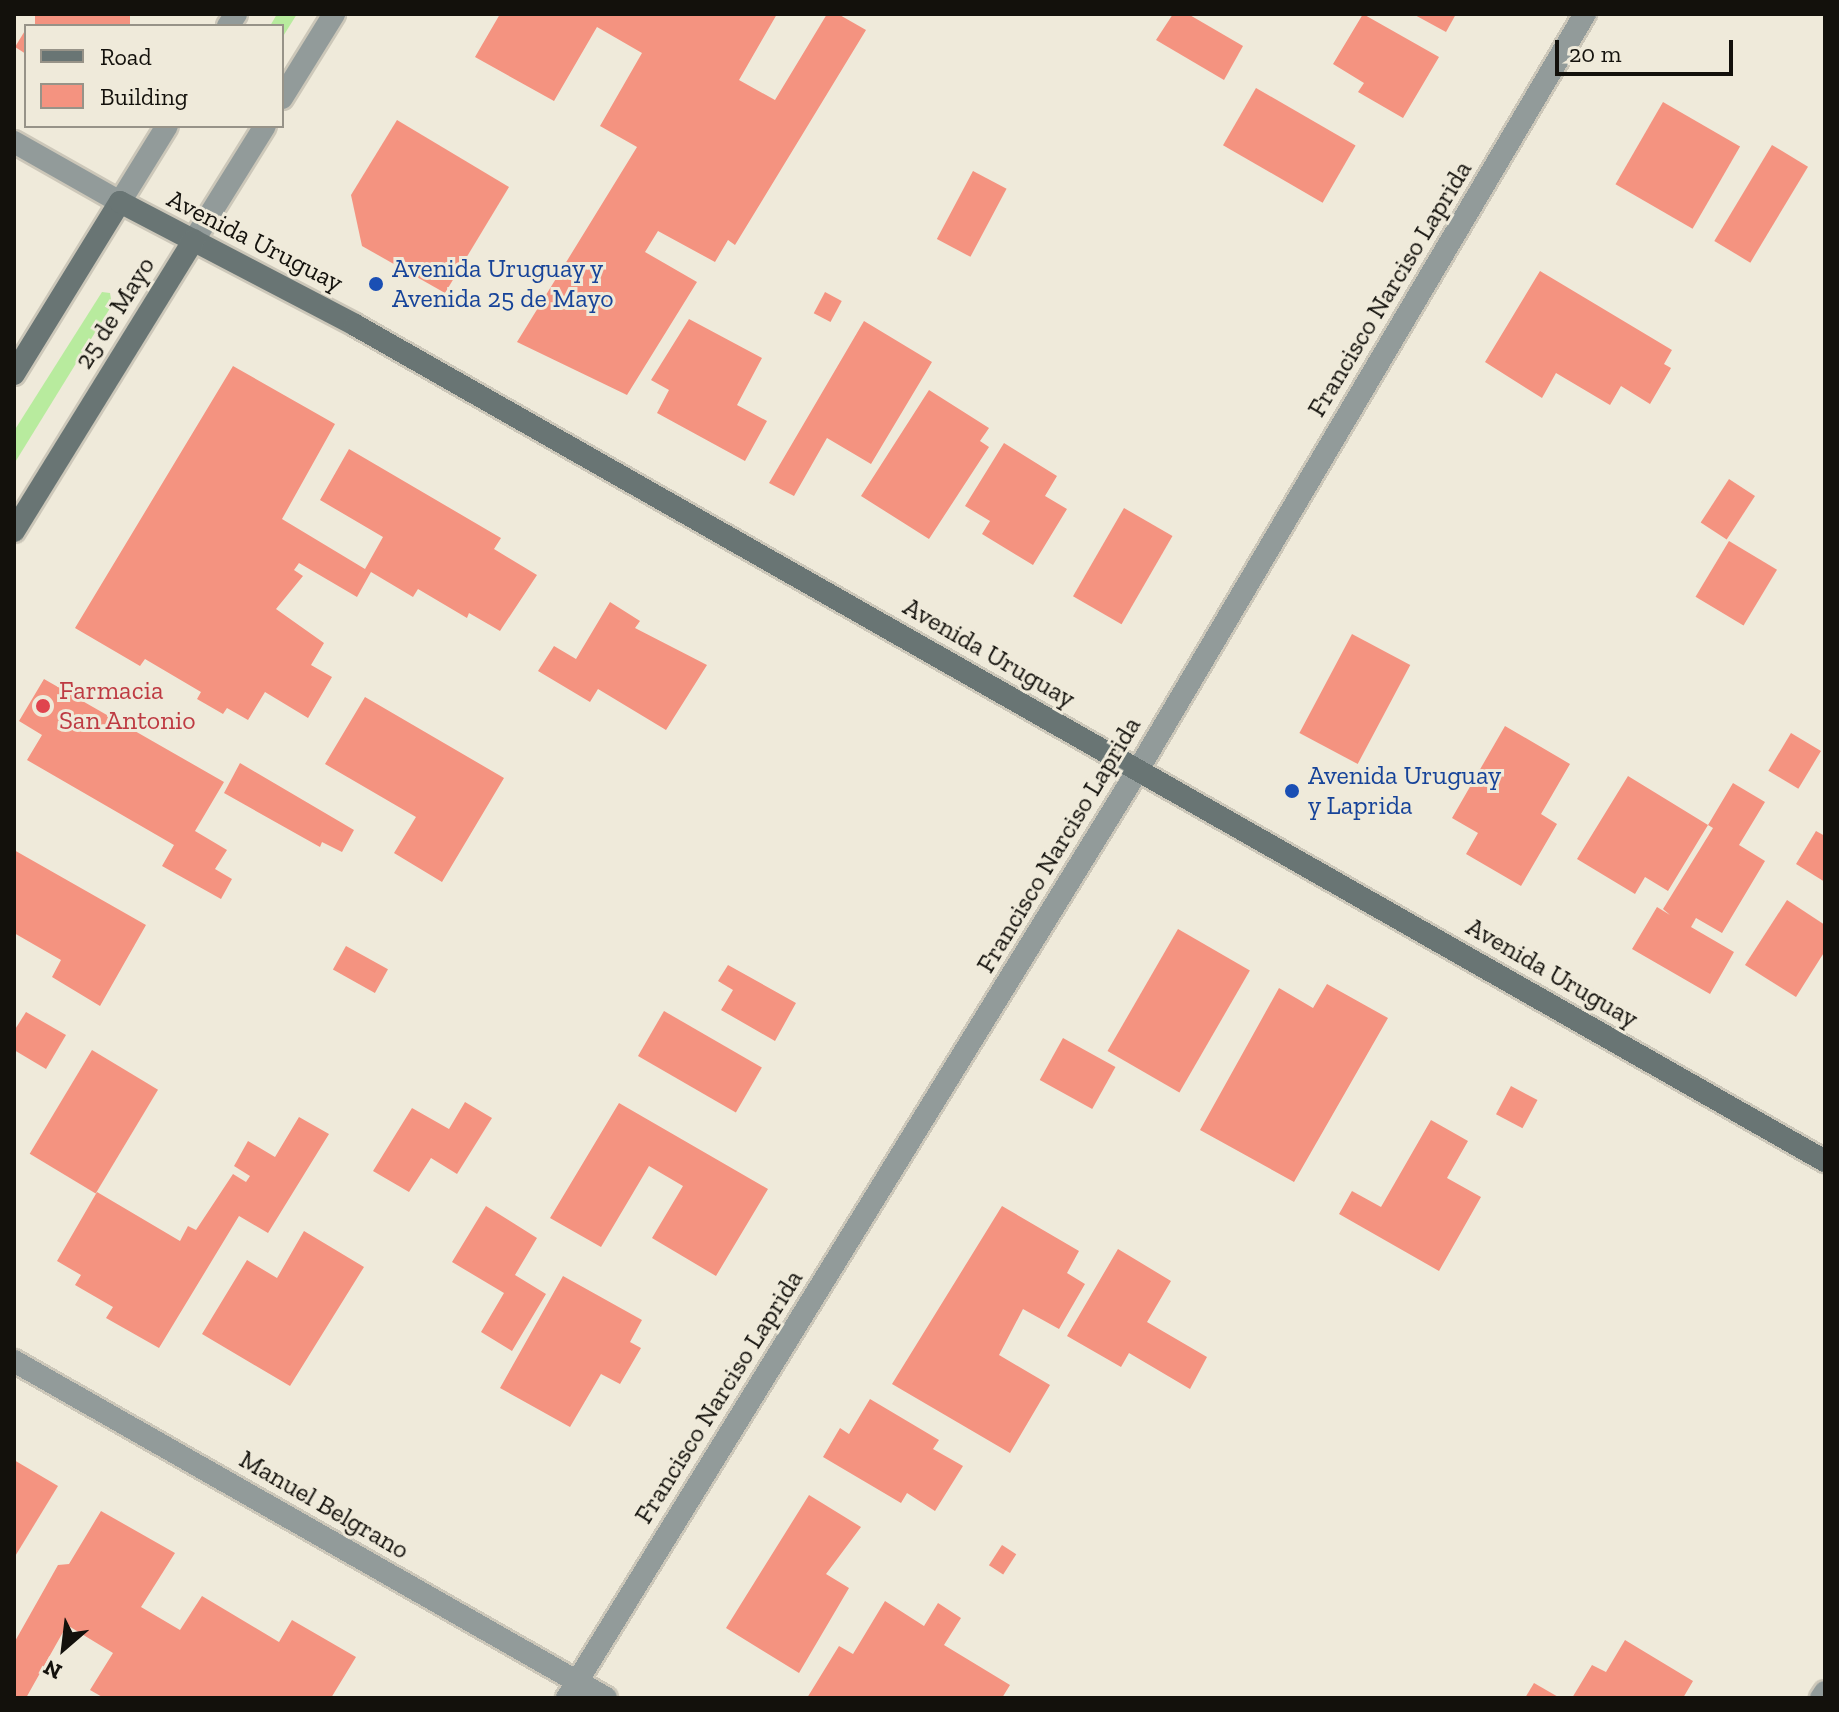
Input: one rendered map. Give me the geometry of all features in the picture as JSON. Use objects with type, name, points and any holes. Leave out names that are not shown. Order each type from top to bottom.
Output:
[{"type":"main road","name":"Avenida Uruguay","points":[[120,202],[355,325],[1825,1161]]},
{"type":"main road","name":"25 de Mayo","points":[[14,374],[120,202]]},
{"type":"main road","name":"25 de Mayo","points":[[14,531],[194,240]]},
{"type":"street","points":[[284,95],[334,14]]},
{"type":"street","name":"Francisco Narciso Laprida","points":[[572,1690],[1138,770],[1585,14]]},
{"type":"street","name":"25 de Mayo","points":[[120,202],[166,128]]},
{"type":"street","name":"25 de Mayo","points":[[194,240],[264,128]]},
{"type":"street","points":[[14,142],[120,202]]},
{"type":"street","name":"Manuel Belgrano","points":[[14,1361],[572,1690],[606,1698]]},
{"type":"street","points":[[1821,1698],[1825,1692]]},
{"type":"green space","points":[[277,14],[297,14],[284,35],[284,24],[271,24]]},
{"type":"green space","points":[[102,292],[110,293],[112,305],[14,464],[14,431]]},
{"type":"building","points":[[35,14],[130,14],[130,24],[35,24]]},
{"type":"building","points":[[500,14],[777,14],[739,80],[775,100],[827,14],[838,14],[866,30],[735,245],[728,240],[715,262],[658,231],[645,252],[697,282],[627,395],[517,342],[637,147],[600,126],[642,53],[597,27],[554,101],[475,57]]},
{"type":"building","points":[[1173,14],[1188,14],[1243,46],[1224,80],[1156,40]]},
{"type":"building","points":[[1363,14],[1439,57],[1403,118],[1358,92],[1364,83],[1333,64]]},
{"type":"building","points":[[1413,14],[1456,14],[1446,32]]},
{"type":"building","points":[[24,32],[24,53],[15,47]]},
{"type":"building","points":[[1256,88],[1356,146],[1323,203],[1223,145]]},
{"type":"building","points":[[1663,102],[1740,146],[1693,229],[1616,184]]},
{"type":"building","points":[[397,120],[509,187],[445,293],[362,246],[351,195]]},
{"type":"building","points":[[1772,145],[1808,167],[1750,263],[1714,241]]},
{"type":"building","points":[[973,171],[1007,189],[970,257],[937,239]]},
{"type":"building","points":[[1540,271],[1672,350],[1664,364],[1671,368],[1650,404],[1621,386],[1610,405],[1556,373],[1542,398],[1485,362]]},
{"type":"building","points":[[825,292],[842,301],[831,322],[814,313]]},
{"type":"building","points":[[689,319],[762,358],[737,405],[767,421],[745,461],[657,413],[669,390],[651,380]]},
{"type":"building","points":[[864,321],[932,362],[871,464],[827,438],[794,496],[769,483]]},
{"type":"building","points":[[233,366],[335,424],[282,519],[365,569],[383,537],[320,500],[349,449],[501,538],[494,549],[537,575],[500,631],[469,613],[467,618],[418,589],[413,597],[371,572],[357,597],[299,563],[294,570],[303,576],[276,609],[324,643],[311,665],[332,677],[308,718],[265,692],[248,720],[227,708],[223,714],[197,699],[201,692],[145,659],[140,666],[75,628]]},
{"type":"building","points":[[929,390],[989,428],[980,441],[989,447],[929,539],[861,496]]},
{"type":"building","points":[[1004,443],[1057,476],[1045,496],[1067,509],[1033,565],[982,534],[990,521],[965,506]]},
{"type":"building","points":[[1729,479],[1755,496],[1727,539],[1701,523]]},
{"type":"building","points":[[1124,508],[1172,536],[1121,624],[1073,596]]},
{"type":"building","points":[[1729,541],[1777,570],[1744,626],[1696,597]]},
{"type":"building","points":[[610,602],[640,621],[635,628],[707,665],[666,730],[598,689],[590,702],[538,671],[554,646],[576,659]]},
{"type":"building","points":[[1352,634],[1410,665],[1358,764],[1299,733]]},
{"type":"building","points":[[44,679],[224,782],[195,831],[227,850],[215,869],[232,879],[221,899],[162,866],[174,845],[27,760],[42,735],[19,721]]},
{"type":"building","points":[[365,697],[504,778],[442,882],[394,853],[416,817],[325,764]]},
{"type":"building","points":[[1505,726],[1570,764],[1541,814],[1557,824],[1521,886],[1466,854],[1478,833],[1452,818]]},
{"type":"building","points":[[1791,733],[1821,751],[1798,789],[1768,771]]},
{"type":"building","points":[[240,763],[354,830],[342,852],[322,842],[320,847],[224,793]]},
{"type":"building","points":[[1628,776],[1708,825],[1668,891],[1645,877],[1635,894],[1577,859]]},
{"type":"building","points":[[1733,783],[1765,802],[1739,845],[1765,861],[1722,933],[1696,918],[1691,927],[1734,952],[1710,994],[1632,949],[1657,907],[1670,915],[1663,909],[1713,828],[1708,825]]},
{"type":"building","points":[[1816,831],[1825,836],[1825,882],[1796,864]]},
{"type":"building","points":[[14,850],[146,925],[100,1006],[52,977],[61,960],[14,933]]},
{"type":"building","points":[[1787,900],[1825,925],[1825,951],[1796,997],[1745,965]]},
{"type":"building","points":[[1178,929],[1250,970],[1179,1093],[1108,1051]]},
{"type":"building","points":[[346,946],[388,969],[375,993],[333,970]]},
{"type":"building","points":[[728,965],[796,1003],[775,1041],[721,1010],[733,990],[718,981]]},
{"type":"building","points":[[1327,984],[1388,1018],[1294,1182],[1200,1130],[1279,988],[1313,1008]]},
{"type":"building","points":[[664,1011],[762,1068],[736,1113],[638,1056]]},
{"type":"building","points":[[26,1012],[66,1035],[46,1069],[14,1050],[14,1031]]},
{"type":"building","points":[[1063,1038],[1115,1067],[1092,1109],[1040,1080]]},
{"type":"building","points":[[92,1050],[158,1090],[96,1193],[30,1154]]},
{"type":"building","points":[[1511,1086],[1537,1100],[1522,1128],[1496,1114]]},
{"type":"building","points":[[465,1102],[492,1118],[457,1174],[431,1158],[409,1192],[373,1171],[412,1108],[449,1129]]},
{"type":"building","points":[[619,1103],[768,1189],[716,1276],[652,1238],[683,1186],[649,1166],[601,1247],[550,1218]]},
{"type":"building","points":[[299,1117],[329,1134],[268,1233],[239,1216],[159,1348],[106,1318],[113,1307],[75,1285],[81,1275],[57,1261],[97,1192],[180,1241],[188,1226],[196,1230],[233,1174],[246,1182],[250,1176],[234,1166],[248,1141],[275,1157]]},
{"type":"building","points":[[1431,1120],[1468,1141],[1447,1178],[1481,1197],[1439,1271],[1339,1214],[1352,1191],[1381,1207]]},
{"type":"building","points":[[486,1206],[537,1238],[515,1275],[546,1294],[512,1351],[481,1332],[504,1293],[452,1262]]},
{"type":"building","points":[[1002,1206],[1079,1251],[1067,1273],[1085,1284],[1059,1329],[1023,1309],[999,1355],[1050,1385],[1010,1453],[892,1384]]},
{"type":"building","points":[[304,1231],[364,1267],[290,1386],[202,1334],[247,1260],[277,1278]]},
{"type":"building","points":[[1118,1249],[1171,1281],[1147,1322],[1207,1357],[1190,1389],[1129,1353],[1121,1367],[1067,1336]]},
{"type":"building","points":[[563,1276],[642,1320],[630,1342],[641,1348],[620,1384],[601,1374],[570,1427],[500,1388]]},
{"type":"building","points":[[870,1399],[939,1440],[933,1449],[963,1466],[935,1511],[907,1493],[901,1503],[823,1457],[840,1428],[849,1434]]},
{"type":"building","points":[[14,1460],[58,1486],[14,1558]]},
{"type":"building","points":[[809,1495],[861,1527],[826,1574],[849,1588],[799,1673],[726,1628]]},
{"type":"building","points":[[101,1511],[175,1553],[141,1607],[180,1630],[202,1596],[279,1642],[292,1620],[356,1657],[331,1698],[104,1698],[90,1690],[113,1653],[67,1625],[26,1698],[14,1697],[14,1643],[58,1565],[69,1564]]},
{"type":"building","points":[[1002,1545],[1016,1554],[1003,1574],[989,1565]]},
{"type":"building","points":[[885,1601],[924,1626],[938,1603],[961,1618],[944,1645],[1010,1685],[1002,1698],[807,1698],[839,1646],[853,1654]]},
{"type":"building","points":[[1625,1640],[1693,1681],[1683,1698],[1572,1698],[1592,1665],[1606,1672]]},
{"type":"building","points":[[1534,1683],[1560,1698],[1525,1698]]},
{"type":"place","name":"Avenida Uruguay y Avenida 25 de Mayo","points":[[376,284]]},
{"type":"place","name":"Farmacia San Antonio","points":[[43,706]]},
{"type":"place","name":"Avenida Uruguay y Laprida","points":[[1292,791]]}]
